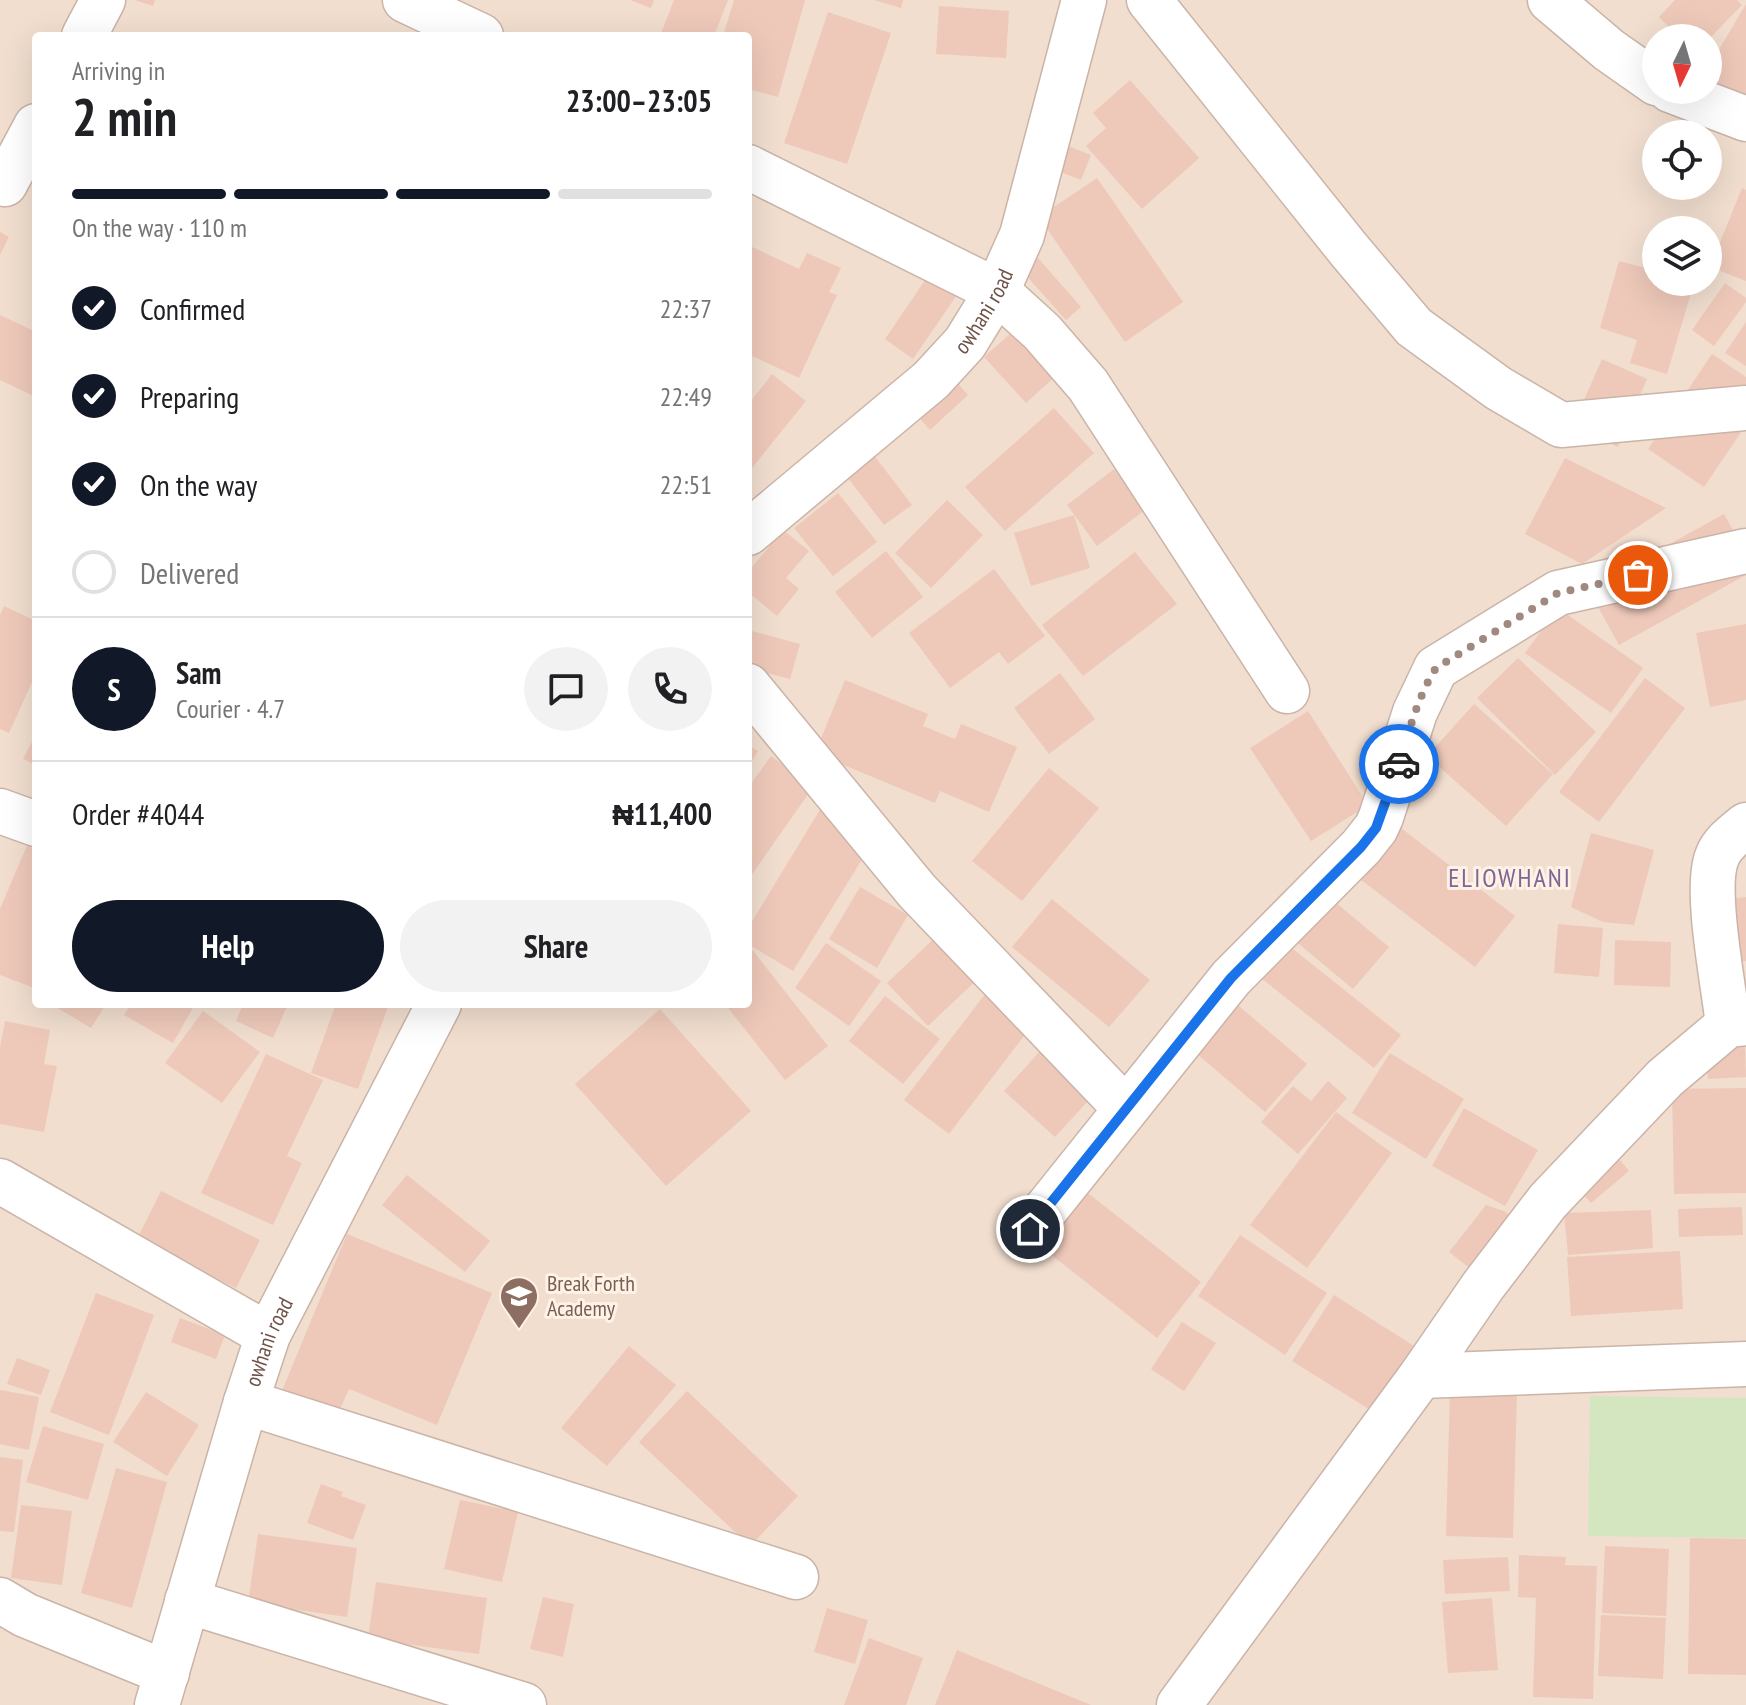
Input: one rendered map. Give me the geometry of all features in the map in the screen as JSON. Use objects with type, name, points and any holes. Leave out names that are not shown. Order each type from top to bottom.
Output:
[{"type":"street","points":[[86,32],[103,0]]},
{"type":"street","name":"owhani road","points":[[752,530],[931,380],[965,343],[997,291],[1022,235],[1084,0]]},
{"type":"street","points":[[1149,0],[1414,327],[1498,388],[1561,425],[1746,408]]},
{"type":"street","points":[[1550,0],[1609,50],[1642,73]]},
{"type":"street","points":[[424,4],[474,32]]},
{"type":"street","points":[[1707,104],[1746,119]]},
{"type":"street","points":[[14,189],[32,137]]},
{"type":"street","points":[[752,169],[997,291],[1042,332],[1088,385],[1287,691]]},
{"type":"street","points":[[1030,1229],[1231,978],[1361,847],[1376,828],[1415,712],[1436,668],[1558,593],[1746,551]]},
{"type":"street","points":[[752,691],[917,891],[1125,1108]]},
{"type":"street","points":[[0,811],[32,823]]},
{"type":"street","points":[[1179,1705],[1548,1201],[1665,1078],[1737,1024],[1712,886],[1717,854],[1730,837],[1746,825]]},
{"type":"street","name":"owhani road","points":[[162,1689],[268,1335],[422,1010]]},
{"type":"street","points":[[0,1181],[268,1335]]},
{"type":"street","points":[[1421,1376],[1746,1364]]},
{"type":"street","points":[[246,1402],[796,1577]]},
{"type":"street","points":[[0,1600],[162,1689]]},
{"type":"street","points":[[187,1601],[524,1705]]},
{"type":"shaded area","points":[[0,0],[1746,0],[1746,1705],[0,1705]]},
{"type":"green space","points":[[1590,1396],[1746,1398],[1746,1538],[1588,1536]]},
{"type":"building","points":[[135,0],[155,0],[153,6]]},
{"type":"building","points":[[630,0],[654,0],[651,8]]},
{"type":"building","points":[[674,0],[728,0],[716,32],[662,32]]},
{"type":"building","points":[[734,0],[805,0],[778,97],[752,90],[752,32],[724,32]]},
{"type":"building","points":[[874,0],[903,0],[901,8]]},
{"type":"building","points":[[1675,0],[1737,0],[1742,5],[1722,26],[1666,24],[1659,17]]},
{"type":"building","points":[[1746,4],[1746,112],[1722,97],[1722,44]]},
{"type":"building","points":[[939,6],[1009,11],[1006,58],[936,54]]},
{"type":"building","points":[[828,12],[891,33],[847,164],[784,143]]},
{"type":"building","points":[[1130,80],[1199,158],[1142,209],[1086,146],[1106,128],[1093,113]]},
{"type":"building","points":[[1068,146],[1091,155],[1081,180],[1058,171]]},
{"type":"building","points":[[1097,178],[1183,302],[1125,342],[1039,217]]},
{"type":"building","points":[[1742,188],[1746,190],[1746,281],[1722,272],[1722,237]]},
{"type":"building","points":[[0,232],[9,237],[0,255]]},
{"type":"building","points":[[752,247],[799,269],[807,253],[841,268],[829,292],[837,295],[799,378],[752,356]]},
{"type":"building","points":[[1038,258],[1081,307],[1066,320],[1023,272]]},
{"type":"building","points":[[1619,261],[1642,267],[1642,296],[1690,296],[1667,374],[1630,363],[1637,340],[1600,328]]},
{"type":"building","points":[[932,270],[961,289],[913,359],[885,339]]},
{"type":"building","points":[[1725,283],[1746,298],[1746,302],[1714,346],[1692,330],[1716,296],[1722,296]]},
{"type":"building","points":[[0,315],[32,330],[32,395],[0,380]]},
{"type":"building","points":[[1746,322],[1746,366],[1725,353]]},
{"type":"building","points":[[1020,325],[1062,370],[1026,403],[984,357]]},
{"type":"building","points":[[1712,354],[1746,377],[1746,425],[1704,487],[1648,449]]},
{"type":"building","points":[[1602,359],[1647,379],[1618,447],[1572,427]]},
{"type":"building","points":[[772,374],[806,401],[752,468],[752,400]]},
{"type":"building","points":[[953,378],[968,395],[930,430],[915,413]]},
{"type":"building","points":[[1054,408],[1094,453],[1005,531],[965,487]]},
{"type":"building","points":[[873,454],[912,505],[884,525],[845,474]]},
{"type":"building","points":[[1565,458],[1666,508],[1582,564],[1525,534]]},
{"type":"building","points":[[1114,469],[1145,510],[1097,546],[1067,505]]},
{"type":"building","points":[[838,493],[877,542],[833,576],[794,528]]},
{"type":"building","points":[[947,500],[983,535],[931,588],[895,553]]},
{"type":"building","points":[[1724,514],[1746,554],[1746,575],[1619,645],[1588,589]]},
{"type":"building","points":[[1074,515],[1090,568],[1031,586],[1014,533]]},
{"type":"building","points":[[783,530],[809,551],[786,578],[799,589],[777,616],[752,595],[752,567]]},
{"type":"building","points":[[886,551],[923,597],[872,638],[835,592]]},
{"type":"building","points":[[1135,552],[1177,604],[1083,676],[1042,625]]},
{"type":"building","points":[[994,569],[1045,636],[1008,664],[999,652],[950,688],[909,633]]},
{"type":"building","points":[[4,606],[32,619],[32,682],[9,733],[0,729],[0,615]]},
{"type":"building","points":[[1558,608],[1643,668],[1611,713],[1525,653]]},
{"type":"building","points":[[1746,624],[1746,700],[1710,707],[1696,633]]},
{"type":"building","points":[[752,631],[800,644],[790,679],[752,669]]},
{"type":"building","points":[[1518,658],[1596,732],[1555,775],[1477,698]]},
{"type":"building","points":[[1060,673],[1095,719],[1049,754],[1014,708]]},
{"type":"building","points":[[1645,678],[1685,708],[1599,822],[1559,792]]},
{"type":"building","points":[[845,680],[928,714],[923,726],[955,739],[961,724],[1017,747],[989,812],[940,791],[935,803],[815,753]]},
{"type":"building","points":[[1474,704],[1553,774],[1506,826],[1427,756]]},
{"type":"building","points":[[1308,711],[1368,805],[1311,841],[1250,748]]},
{"type":"building","points":[[32,742],[32,763],[23,759]]},
{"type":"building","points":[[771,756],[814,786],[752,874],[752,782]]},
{"type":"building","points":[[1049,768],[1099,808],[1022,901],[972,861]]},
{"type":"building","points":[[821,808],[874,840],[793,971],[752,946],[752,921]]},
{"type":"building","points":[[1401,828],[1515,916],[1475,967],[1360,879]]},
{"type":"building","points":[[1591,833],[1654,850],[1634,925],[1603,922],[1571,907]]},
{"type":"building","points":[[32,836],[32,987],[0,975],[0,909]]},
{"type":"building","points":[[860,887],[908,915],[877,968],[829,939]]},
{"type":"building","points":[[1329,897],[1389,947],[1353,989],[1293,939]]},
{"type":"building","points":[[1746,897],[1746,961],[1740,962],[1731,899]]},
{"type":"building","points":[[1052,899],[1150,980],[1109,1027],[1012,947]]},
{"type":"building","points":[[1558,924],[1603,928],[1599,977],[1554,973]]},
{"type":"building","points":[[942,931],[983,974],[928,1026],[887,983]]},
{"type":"building","points":[[1615,940],[1671,942],[1670,987],[1614,985]]},
{"type":"building","points":[[826,943],[881,981],[849,1026],[795,988]]},
{"type":"building","points":[[1288,945],[1401,1035],[1374,1068],[1261,978]]},
{"type":"building","points":[[752,950],[828,1046],[785,1080],[728,1008],[752,1008]]},
{"type":"building","points":[[992,985],[1037,1019],[949,1134],[904,1100]]},
{"type":"building","points":[[885,996],[940,1039],[903,1084],[849,1041]]},
{"type":"building","points":[[1232,1000],[1307,1064],[1265,1112],[1190,1048]]},
{"type":"building","points":[[58,1008],[104,1008],[91,1028]]},
{"type":"building","points":[[128,1008],[193,1008],[173,1043],[124,1015]]},
{"type":"building","points":[[241,1008],[286,1008],[273,1038],[236,1021]]},
{"type":"building","points":[[335,1008],[388,1008],[358,1089],[311,1073]]},
{"type":"building","points":[[660,1009],[751,1111],[666,1186],[575,1084]]},
{"type":"building","points":[[203,1011],[260,1052],[222,1103],[165,1063]]},
{"type":"building","points":[[5,1021],[50,1030],[44,1064],[57,1066],[44,1132],[0,1124],[0,1047]]},
{"type":"building","points":[[1048,1042],[1099,1089],[1055,1137],[1004,1091]]},
{"type":"building","points":[[1745,1046],[1746,1077],[1708,1079],[1706,1047]]},
{"type":"building","points":[[1390,1053],[1464,1099],[1426,1159],[1352,1113]]},
{"type":"building","points":[[266,1054],[323,1080],[287,1156],[302,1163],[273,1225],[201,1193]]},
{"type":"building","points":[[1328,1081],[1347,1098],[1298,1154],[1261,1122],[1293,1086],[1311,1101]]},
{"type":"building","points":[[1746,1088],[1746,1193],[1674,1194],[1672,1089]]},
{"type":"building","points":[[1464,1108],[1538,1150],[1505,1206],[1432,1166]]},
{"type":"building","points":[[1336,1112],[1392,1153],[1307,1268],[1250,1225]]},
{"type":"building","points":[[1611,1149],[1629,1171],[1591,1203],[1572,1181]]},
{"type":"building","points":[[407,1175],[490,1241],[465,1272],[382,1205]]},
{"type":"building","points":[[1079,1186],[1201,1282],[1157,1338],[1035,1242]]},
{"type":"building","points":[[161,1191],[260,1240],[236,1288],[137,1239]]},
{"type":"building","points":[[1486,1205],[1504,1211],[1517,1221],[1476,1273],[1449,1252]]},
{"type":"building","points":[[1742,1207],[1743,1235],[1679,1237],[1678,1209]]},
{"type":"building","points":[[1651,1210],[1653,1248],[1568,1255],[1564,1213]]},
{"type":"building","points":[[347,1234],[492,1293],[437,1425],[349,1389],[337,1416],[281,1393]]},
{"type":"building","points":[[1240,1235],[1327,1293],[1285,1355],[1198,1296]]},
{"type":"building","points":[[1680,1251],[1683,1309],[1571,1316],[1567,1257]]},
{"type":"building","points":[[96,1293],[154,1315],[109,1435],[50,1412]]},
{"type":"building","points":[[1334,1295],[1414,1346],[1372,1411],[1292,1361]]},
{"type":"building","points":[[180,1318],[225,1335],[216,1359],[171,1342]]},
{"type":"building","points":[[1182,1322],[1216,1343],[1184,1391],[1151,1369]]},
{"type":"building","points":[[629,1346],[676,1385],[607,1466],[561,1428]]},
{"type":"building","points":[[17,1358],[50,1370],[41,1395],[7,1384]]},
{"type":"building","points":[[0,1390],[39,1397],[29,1450],[0,1444]]},
{"type":"building","points":[[687,1391],[798,1496],[750,1546],[639,1442]]},
{"type":"building","points":[[1450,1391],[1517,1393],[1513,1538],[1446,1536]]},
{"type":"building","points":[[146,1392],[199,1425],[167,1476],[113,1442]]},
{"type":"building","points":[[43,1426],[104,1444],[88,1500],[26,1482]]},
{"type":"building","points":[[0,1457],[23,1460],[14,1532],[0,1531]]},
{"type":"building","points":[[116,1468],[167,1482],[132,1608],[81,1593]]},
{"type":"building","points":[[321,1484],[343,1492],[341,1496],[366,1505],[353,1540],[307,1523]]},
{"type":"building","points":[[460,1500],[518,1512],[502,1582],[444,1569]]},
{"type":"building","points":[[21,1505],[72,1511],[62,1585],[11,1578]]},
{"type":"building","points":[[258,1534],[357,1548],[347,1617],[248,1603]]},
{"type":"building","points":[[1690,1538],[1746,1539],[1746,1675],[1688,1674]]},
{"type":"building","points":[[1605,1546],[1669,1549],[1666,1616],[1602,1613]]},
{"type":"building","points":[[1519,1555],[1566,1557],[1565,1565],[1597,1566],[1593,1699],[1533,1697],[1536,1598],[1518,1597]]},
{"type":"building","points":[[1508,1557],[1510,1591],[1445,1594],[1443,1560]]},
{"type":"building","points":[[376,1582],[487,1598],[479,1654],[368,1639]]},
{"type":"building","points":[[543,1597],[574,1604],[563,1657],[530,1649]]},
{"type":"building","points":[[1492,1598],[1498,1670],[1448,1673],[1442,1602]]},
{"type":"building","points":[[827,1608],[868,1620],[855,1664],[814,1652]]},
{"type":"building","points":[[1601,1615],[1666,1618],[1663,1679],[1598,1676]]},
{"type":"building","points":[[869,1638],[923,1658],[906,1705],[844,1705]]},
{"type":"building","points":[[957,1650],[1091,1705],[935,1705]]},
{"type":"way so far","points":[[1399,764],[1415,712],[1436,668],[1558,593],[1638,575]]},
{"type":"place","name":"Break Forth Academy","points":[[519,1330]]},
{"type":"district","name":"ELIOWHANI","points":[[1510,878]]},
{"type":"route","points":[[1030,1229],[1231,978],[1361,847],[1376,828],[1399,764]]}]
